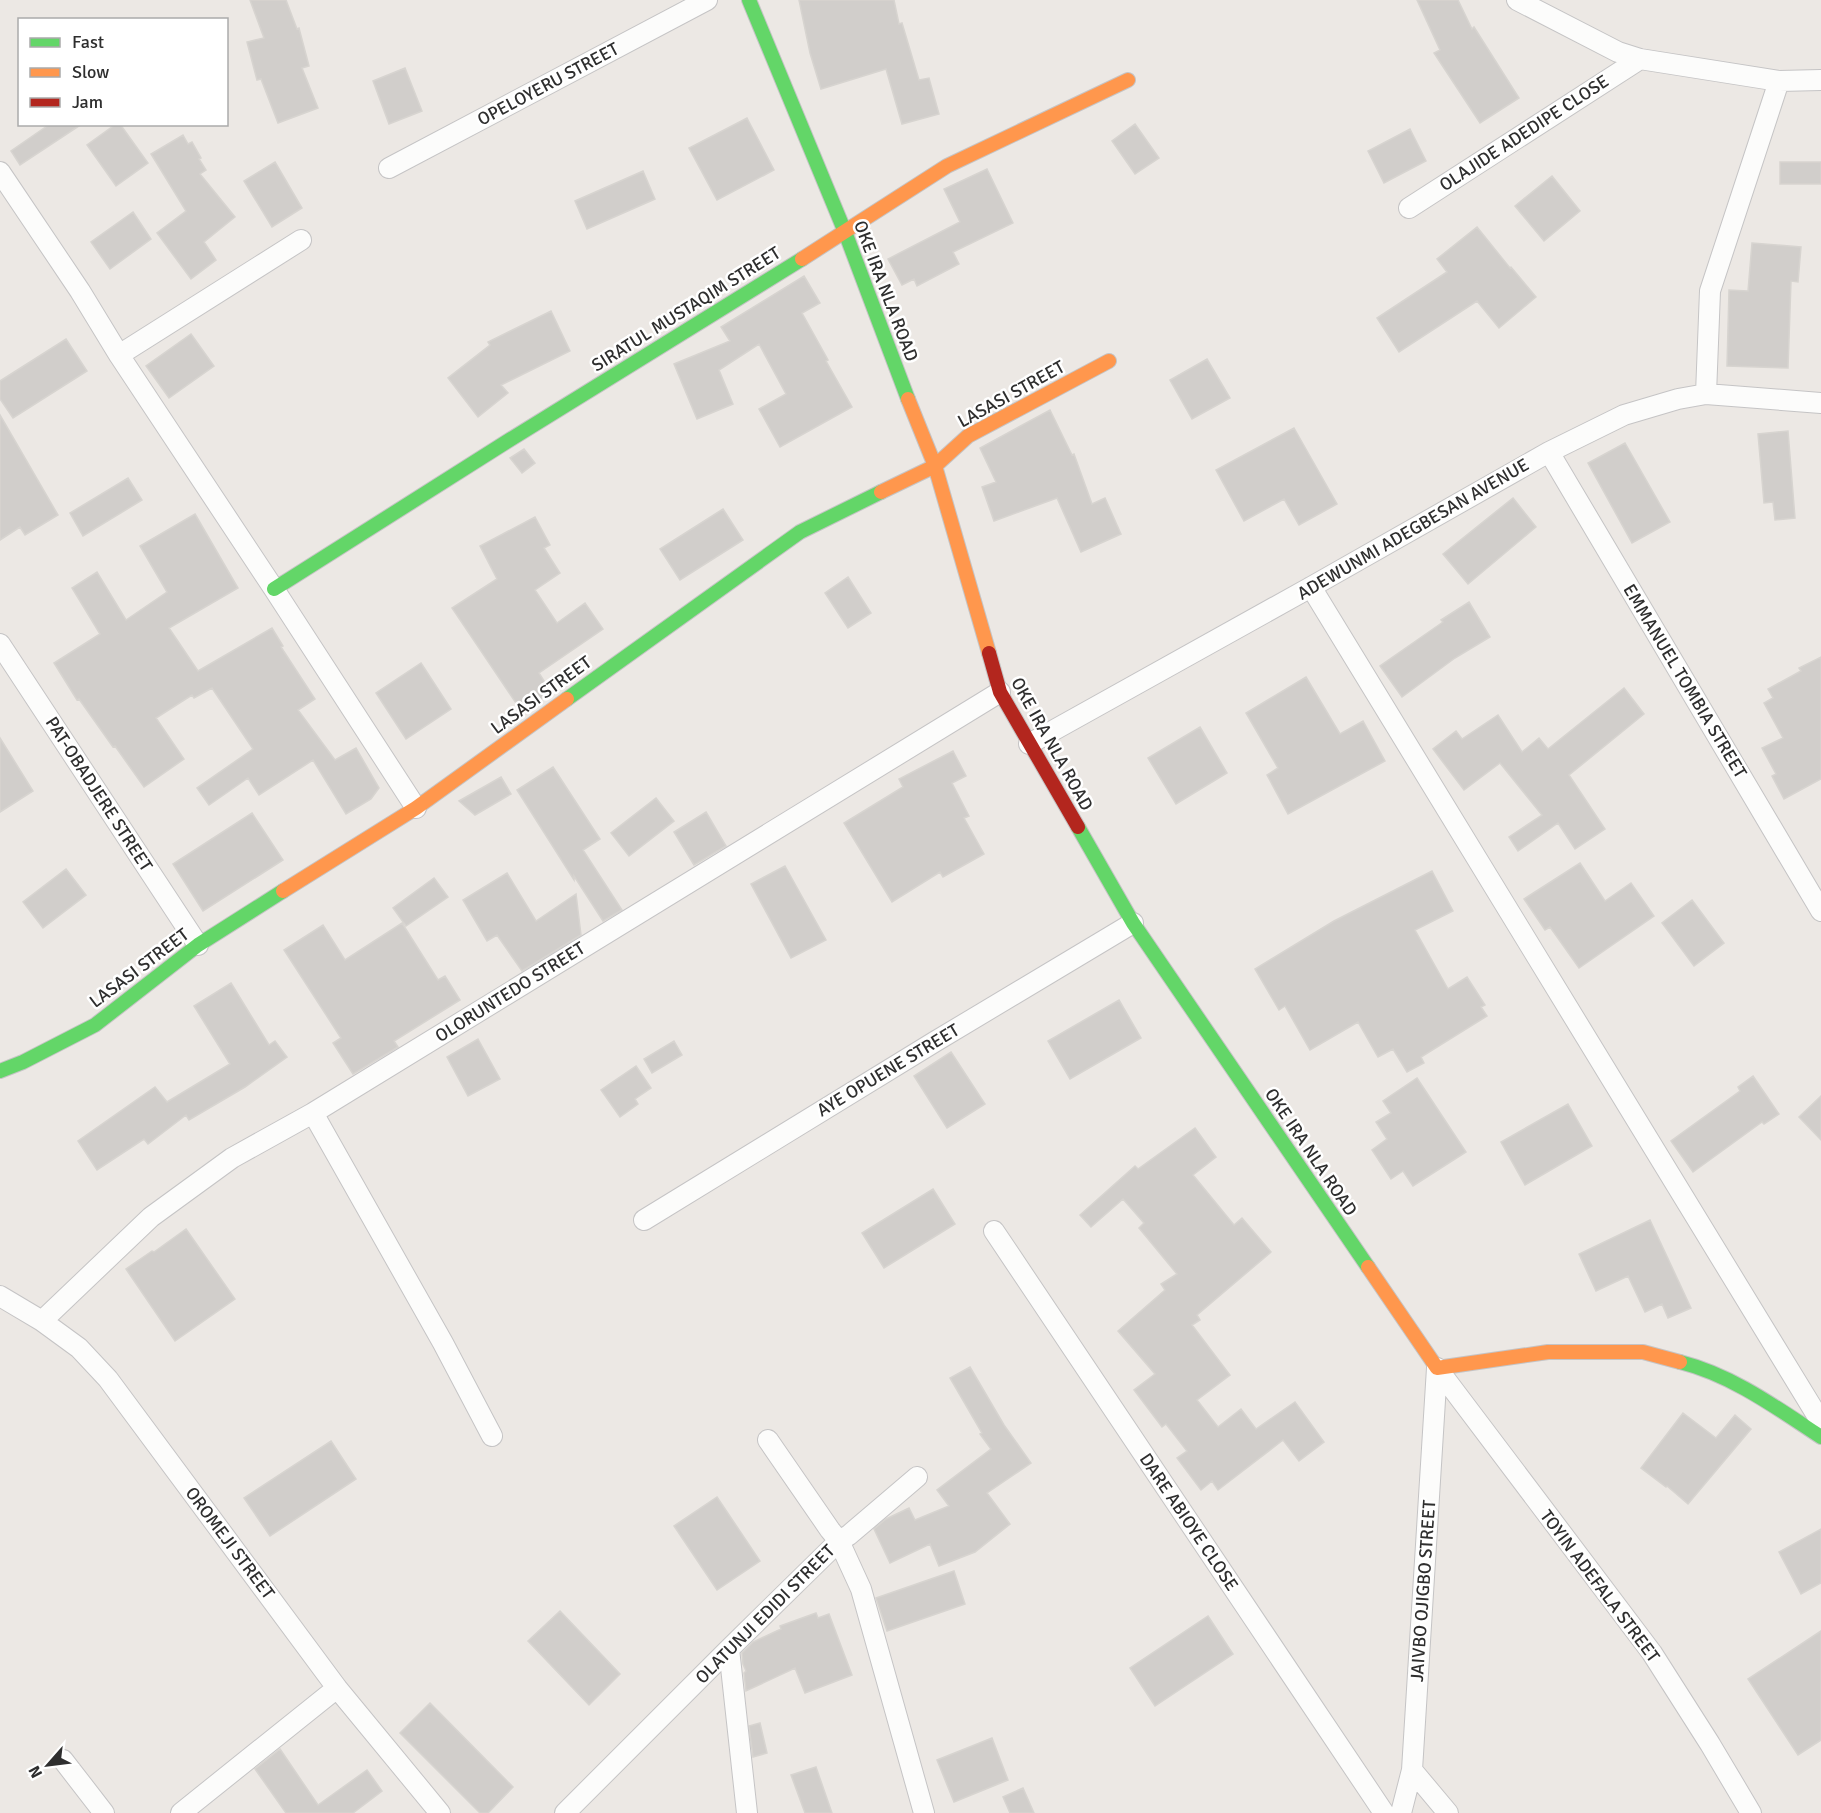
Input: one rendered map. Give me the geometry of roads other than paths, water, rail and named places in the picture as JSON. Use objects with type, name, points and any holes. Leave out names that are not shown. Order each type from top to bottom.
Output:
[{"type":"street","name":"OPELOYERU STREET","points":[[389,168],[707,0]]},
{"type":"street","name":"OKE IRA NLA ROAD","points":[[749,0],[844,232],[935,466],[1000,692],[1132,922],[1437,1368]]},
{"type":"street","points":[[1517,0],[1618,52],[1640,59],[1779,81],[1821,80]]},
{"type":"street","name":"OLAJIDE ADEDIPE CLOSE","points":[[1409,208],[1640,59]]},
{"type":"street","name":"SIRATUL MUSTAQIM STREET","points":[[274,589],[947,165],[1128,80]]},
{"type":"street","points":[[1706,393],[1710,291],[1779,81]]},
{"type":"street","points":[[0,172],[80,291],[119,356],[416,808]]},
{"type":"street","points":[[119,356],[301,240]]},
{"type":"street","name":"LASASI STREET","points":[[0,1071],[23,1062],[95,1025],[198,945],[416,808],[800,532],[935,466],[968,436],[1109,361]]},
{"type":"street","name":"ADEWUNMI ADEGBESAN AVENUE","points":[[1029,744],[1549,452],[1624,415],[1706,393],[1821,403]]},
{"type":"street","name":"EMMANUEL TOMBIA STREET","points":[[1549,452],[1821,910]]},
{"type":"street","points":[[1311,587],[1821,1422]]},
{"type":"street","name":"PAT-OBADJERE STREET","points":[[0,644],[198,945]]},
{"type":"street","name":"OLORUNTEDO STREET","points":[[42,1321],[151,1217],[232,1158],[313,1113],[1000,692]]},
{"type":"street","name":"AYE OPUENE STREET","points":[[644,1220],[1132,922]]},
{"type":"street","points":[[313,1113],[443,1343],[492,1436]]},
{"type":"street","name":"DARE ABIOYE CLOSE","points":[[994,1231],[1384,1813]]},
{"type":"street","name":"OROMEJI STREET","points":[[0,1296],[42,1321],[79,1348],[108,1379],[338,1688],[440,1813]]},
{"type":"street","points":[[1437,1368],[1548,1352],[1643,1352],[1705,1368],[1767,1401],[1821,1437]]},
{"type":"street","name":"JAIVBO OJIGBO STREET","points":[[1401,1813],[1412,1770],[1437,1368]]},
{"type":"street","name":"TOYIN ADEFALA STREET","points":[[1437,1368],[1652,1653],[1751,1813]]},
{"type":"street","points":[[768,1440],[839,1541],[917,1478]]},
{"type":"street","name":"OLATUNJI EDIDI STREET","points":[[565,1813],[839,1541],[861,1589],[924,1813]]},
{"type":"street","points":[[729,1649],[747,1813]]},
{"type":"street","points":[[181,1813],[338,1688]]},
{"type":"street","points":[[63,1761],[104,1813]]},
{"type":"street","points":[[1412,1770],[1448,1813]]}]
